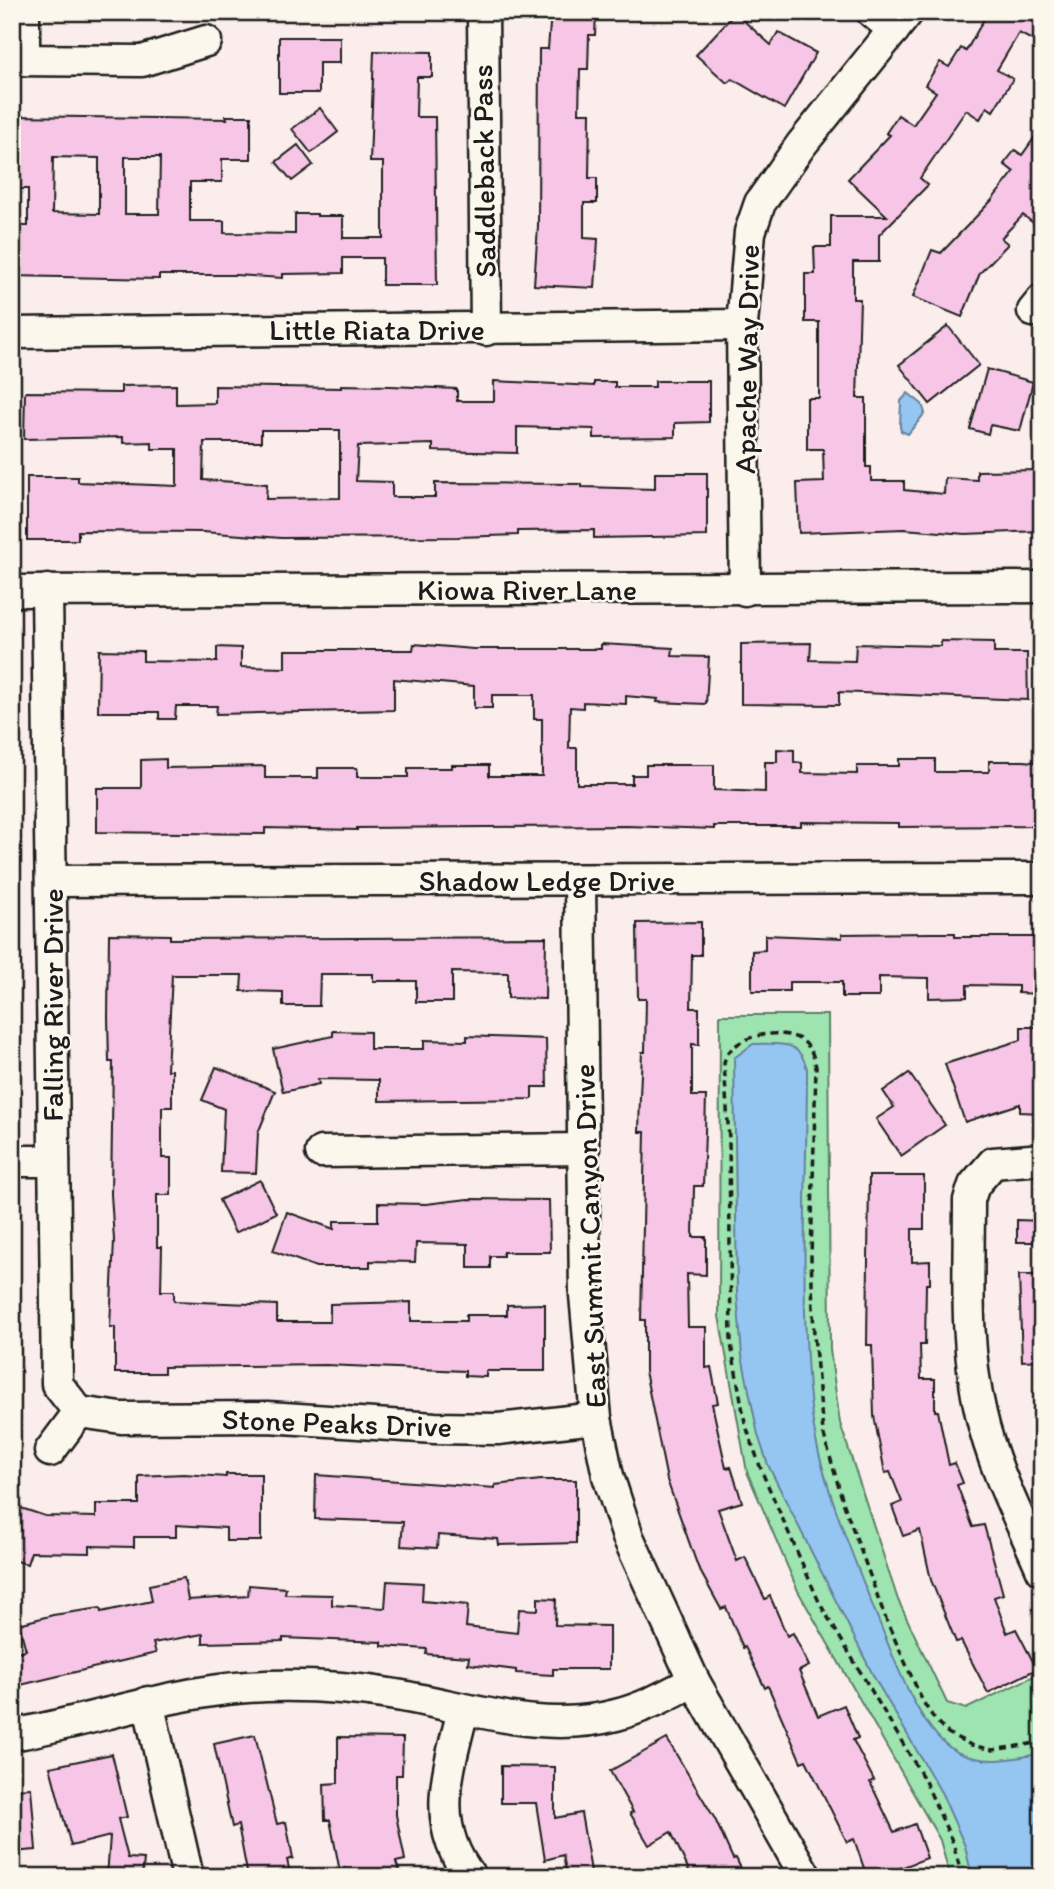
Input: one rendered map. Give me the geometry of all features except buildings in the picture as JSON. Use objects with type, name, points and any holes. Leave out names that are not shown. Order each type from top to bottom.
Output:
[{"type":"street","points":[[24,12],[18,60],[142,61],[205,41]]},
{"type":"street","name":"Saddleback Pass","points":[[483,12],[486,330]]},
{"type":"street","name":"Apache Way Drive","points":[[746,590],[742,325],[750,232],[761,203],[891,18]]},
{"type":"street","name":"Little Riata Drive","points":[[12,333],[486,330],[742,325]]},
{"type":"street","name":"Kiowa River Lane","points":[[12,591],[1042,587]]},
{"type":"street","name":"Falling River Drive","points":[[47,590],[53,881],[57,1384],[79,1412]]},
{"type":"street","name":"Shadow Ledge Drive","points":[[53,881],[580,882],[1042,878]]},
{"type":"street","name":"East Summit Canyon Drive","points":[[580,882],[585,1295],[596,1418],[608,1476],[628,1537],[694,1681],[806,1877]]},
{"type":"street","points":[[321,1152],[584,1149]]},
{"type":"street","points":[[1042,1159],[993,1163],[982,1173],[969,1200],[969,1336],[981,1414],[996,1461],[1042,1570]]},
{"type":"street","points":[[12,1161],[54,1161]]},
{"type":"street","points":[[50,1451],[79,1412]]},
{"type":"street","name":"Stone Peaks Drive","points":[[79,1412],[121,1418],[268,1416],[485,1429],[596,1418]]},
{"type":"street","points":[[12,1735],[148,1702],[247,1687],[323,1688],[395,1695],[526,1721],[566,1721],[615,1716],[650,1704],[694,1681]]},
{"type":"street","points":[[148,1702],[188,1877]]},
{"type":"street","points":[[463,1710],[446,1784],[445,1824],[458,1860],[471,1877]]},
{"type":"path","points":[[962,1877],[953,1843],[924,1779],[820,1604],[762,1472],[745,1423],[732,1344],[728,1274],[729,1139],[724,1063],[726,1054],[734,1044],[752,1038],[782,1036],[804,1042],[813,1054],[816,1067],[811,1257],[823,1432],[843,1502],[923,1702],[948,1733],[971,1745],[993,1750],[1042,1742]]},
{"type":"green space","points":[[720,1015],[828,1015],[830,1350],[840,1423],[898,1600],[947,1703],[966,1709],[1042,1672],[1042,1877],[950,1877],[940,1840],[798,1591],[747,1472],[719,1316]]},
{"type":"water","points":[[908,393],[922,404],[925,413],[908,434],[901,431],[900,427],[901,401]]},
{"type":"water","points":[[753,1044],[780,1044],[794,1048],[799,1052],[807,1069],[805,1313],[809,1384],[819,1454],[839,1519],[901,1676],[932,1730],[945,1744],[969,1757],[1011,1759],[1042,1753],[1042,1877],[972,1877],[965,1846],[942,1794],[875,1679],[768,1465],[758,1435],[742,1356],[737,1294],[734,1058]]}]
